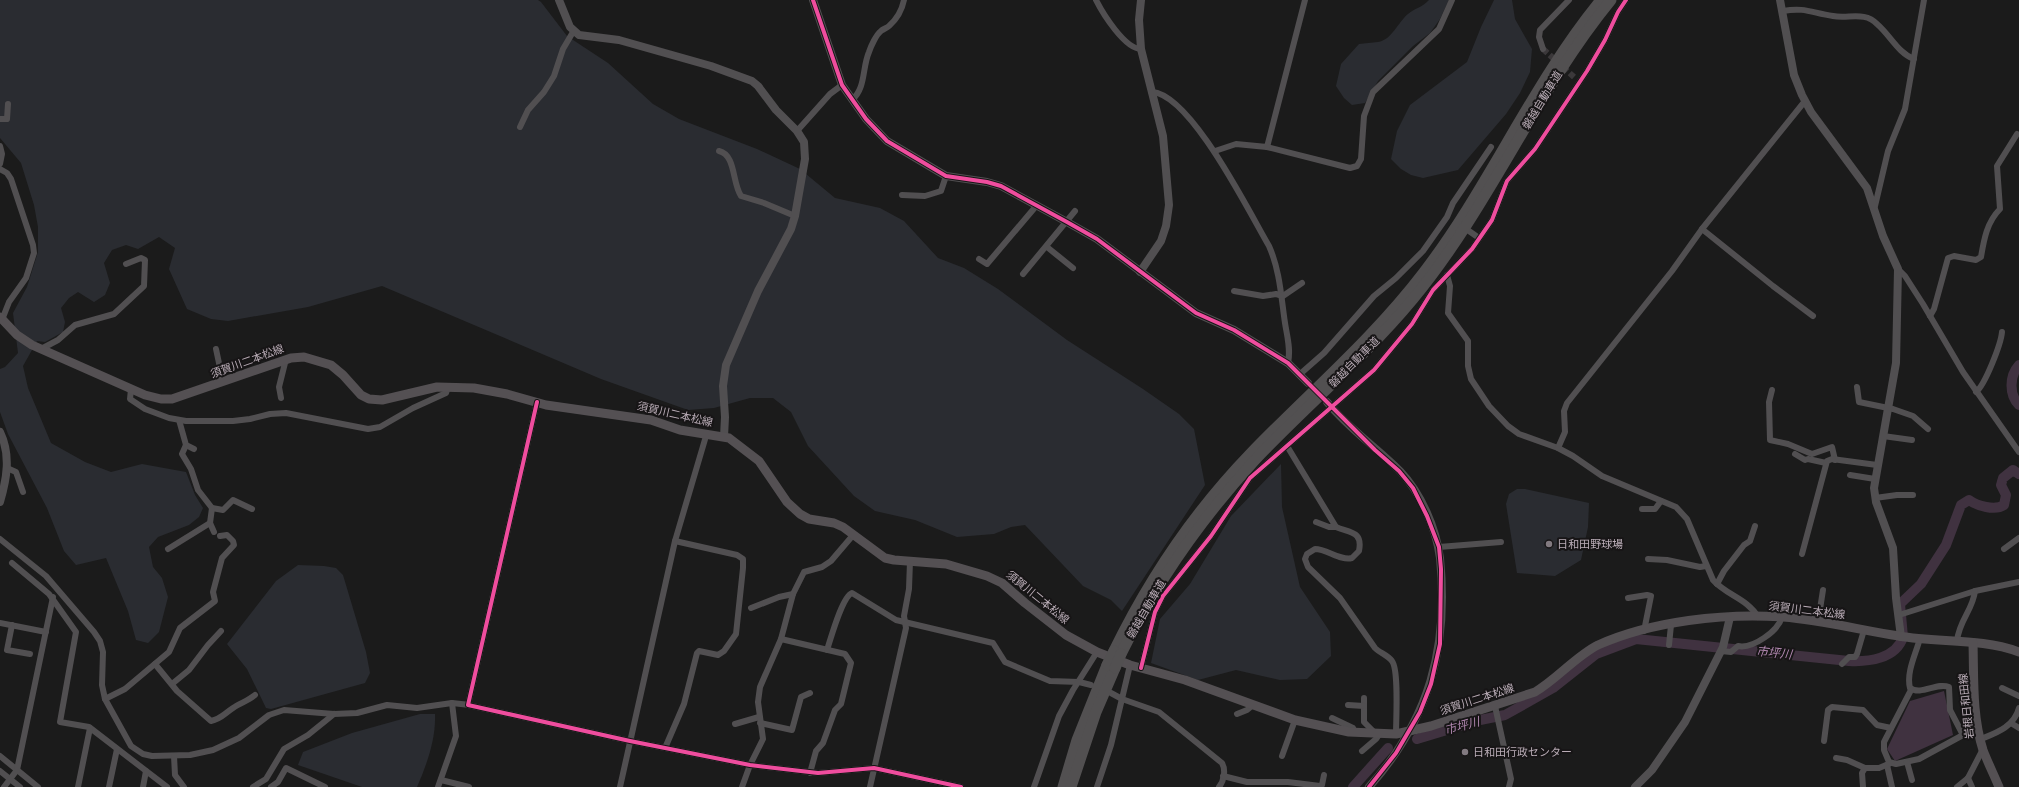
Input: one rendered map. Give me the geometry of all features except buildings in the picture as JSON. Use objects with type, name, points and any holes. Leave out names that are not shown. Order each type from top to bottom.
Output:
[{"type":"highway","name":"磐越自動車道","points":[[1063,787],[1080,734],[1135,610],[1158,571],[1188,528],[1250,454],[1365,340],[1424,273],[1484,184],[1559,56],[1601,0]]},
{"type":"highway","name":"磐越自動車道","points":[[1117,653],[1173,563],[1223,496],[1256,459],[1376,340],[1435,271],[1469,222],[1570,55],[1611,0]]},
{"type":"highway","name":"磐越自動車道","points":[[1071,787],[1111,667]]},
{"type":"main road","name":"須賀川二本松線","points":[[1,319],[25,341],[131,389],[161,399],[172,399],[286,360],[301,357],[331,365],[343,375],[361,395],[369,399],[382,400],[430,388],[448,387],[492,391],[537,402],[651,420],[680,430],[706,436],[724,437],[737,443],[759,461],[787,502],[800,514],[809,519],[834,523],[854,534],[885,558],[956,566],[997,580],[1066,635],[1097,652],[1130,665],[1186,680],[1295,720],[1355,732],[1396,734],[1408,732],[1495,706],[1535,692],[1546,686],[1598,646],[1644,630],[1718,616],[1782,617],[1901,637],[1974,642],[2019,652]]},
{"type":"main road","name":"岩根日和田線","points":[[1974,642],[1975,704],[1980,736],[1983,749],[1999,787]]},
{"type":"street","points":[[560,0],[574,32],[582,36],[619,40],[745,77],[758,86],[776,110],[797,131],[804,142],[806,152],[796,216],[791,229],[758,291],[726,365],[723,386],[725,417],[724,437]]},
{"type":"street","points":[[813,0],[842,85],[866,119],[887,141],[946,176],[993,183],[1068,222],[1098,240],[1196,313],[1234,330],[1288,363],[1308,383]]},
{"type":"street","points":[[852,100],[860,90],[863,70],[869,52],[878,34],[888,27],[898,16],[904,0]]},
{"type":"street","points":[[1096,0],[1102,12],[1124,40],[1133,48],[1141,50]]},
{"type":"street","points":[[1140,272],[1161,241],[1169,211],[1165,149],[1141,50],[1139,20],[1141,0]]},
{"type":"street","points":[[1267,148],[1305,0]]},
{"type":"street","points":[[1215,152],[1236,144],[1267,148],[1350,168],[1358,166],[1361,159],[1364,116],[1374,92],[1439,29],[1452,0]]},
{"type":"street","points":[[1543,49],[1539,37],[1540,30],[1570,0]]},
{"type":"street","points":[[1141,668],[1155,612],[1163,596],[1211,536],[1250,478],[1287,446],[1329,404],[1342,399],[1379,364],[1412,324],[1433,290],[1472,249],[1492,220],[1507,181],[1535,149],[1580,82],[1595,59],[1618,12],[1626,0]]},
{"type":"street","points":[[1780,0],[1794,75],[1805,101],[1867,188],[1883,236],[1898,269],[1905,276],[1976,392],[2019,452]]},
{"type":"street","points":[[1874,206],[1888,151],[1905,109],[1924,0]]},
{"type":"street","points":[[1782,11],[1800,8],[1835,17],[1864,17],[1876,23],[1904,54],[1914,59]]},
{"type":"street","points":[[520,127],[528,110],[544,92],[554,76],[563,49],[574,32]]},
{"type":"street","points":[[1574,77],[1580,82]]},
{"type":"street","points":[[797,131],[830,94],[842,85]]},
{"type":"street","points":[[1152,92],[1163,95],[1191,120],[1215,152],[1271,251],[1278,272],[1283,296],[1289,349],[1288,363]]},
{"type":"street","points":[[1558,448],[1565,432],[1564,411],[1567,403],[1672,271],[1702,229],[1805,101]]},
{"type":"street","points":[[0,119],[7,119],[8,104]]},
{"type":"street","points":[[1930,316],[1934,309],[1948,258],[1954,256],[1976,260],[1981,257],[1988,228],[1994,214],[2000,209],[1997,166],[2017,134]]},
{"type":"street","points":[[0,146],[2,154],[0,164]]},
{"type":"street","points":[[1299,375],[1324,352],[1374,296],[1396,278],[1423,251],[1447,217],[1456,198],[1491,147]]},
{"type":"street","points":[[719,151],[723,152],[730,160],[740,196],[764,203],[796,216]]},
{"type":"street","points":[[0,169],[7,173],[11,180],[34,249],[31,265],[26,278],[9,302],[1,319]]},
{"type":"street","points":[[902,195],[925,196],[941,191],[946,176]]},
{"type":"street","points":[[980,259],[987,264],[1037,205]]},
{"type":"street","points":[[1023,274],[1075,212]]},
{"type":"street","points":[[1447,217],[1453,221]]},
{"type":"street","points":[[1702,229],[1813,316]]},
{"type":"street","points":[[1469,231],[1479,238]]},
{"type":"street","points":[[1047,247],[1073,268]]},
{"type":"street","points":[[41,349],[58,340],[75,325],[114,314],[137,293],[144,286],[145,260],[141,258],[126,264]]},
{"type":"street","points":[[1898,269],[1896,359],[1875,479],[1875,498],[1893,548],[1896,598],[1901,637]]},
{"type":"street","points":[[1447,274],[1450,286],[1448,313],[1468,342],[1468,366],[1471,380],[1489,406],[1513,431],[1558,448],[1573,456],[1596,472],[1637,492],[1676,507],[1685,516],[1706,566],[1717,584],[1750,606],[1758,617]]},
{"type":"street","points":[[1283,296],[1302,283]]},
{"type":"street","points":[[1234,291],[1263,296],[1276,294],[1283,296]]},
{"type":"street","points":[[1976,392],[1983,384],[1994,361],[2002,332]]},
{"type":"street","points":[[216,349],[223,382]]},
{"type":"street","points":[[280,398],[279,387],[286,360]]},
{"type":"street","points":[[131,389],[130,399],[145,409],[179,420],[233,421],[270,414],[286,413],[368,429],[380,427],[412,408],[446,393],[448,387]]},
{"type":"street","points":[[1857,387],[1859,402],[1888,408],[1916,417],[1928,429]]},
{"type":"street","points":[[1772,390],[1769,402],[1770,440],[1788,444],[1812,454],[1832,447],[1835,460]]},
{"type":"street","points":[[470,705],[468,705],[474,675],[537,402]]},
{"type":"street","points":[[1329,404],[1406,479],[1424,509],[1439,548],[1441,569],[1440,644],[1427,696],[1396,753],[1369,787]]},
{"type":"street","points":[[179,420],[186,445],[182,454],[191,469],[198,490],[212,508],[223,510],[233,500],[252,509]]},
{"type":"street","points":[[0,432],[6,446],[7,468],[0,502]]},
{"type":"street","points":[[620,787],[675,541],[706,436]]},
{"type":"street","points":[[1883,436],[1912,440]]},
{"type":"street","points":[[186,445],[194,449]]},
{"type":"street","points":[[1287,446],[1336,527]]},
{"type":"street","points":[[1795,454],[1805,460],[1808,459],[1826,463]]},
{"type":"street","points":[[1802,554],[1826,463],[1829,460],[1835,460],[1878,465]]},
{"type":"street","points":[[7,468],[16,472],[23,492]]},
{"type":"street","points":[[1850,475],[1875,479]]},
{"type":"street","points":[[1875,498],[1897,495],[1913,495]]},
{"type":"street","points":[[1642,509],[1655,509],[1662,501]]},
{"type":"street","points":[[105,699],[125,689],[169,652],[180,628],[215,601],[213,592],[222,558],[234,545],[233,541],[227,535],[217,534],[210,523],[212,508]]},
{"type":"street","points":[[1316,522],[1329,527],[1336,527],[1357,535],[1360,541],[1360,548],[1356,556],[1348,559],[1331,552],[1315,549],[1307,554],[1306,563],[1308,567],[1340,598],[1379,653],[1391,660],[1394,664],[1396,674],[1396,734]]},
{"type":"street","points":[[168,549],[210,523]]},
{"type":"street","points":[[1717,584],[1724,571],[1744,545],[1750,541],[1755,526]]},
{"type":"street","points":[[742,787],[750,765],[763,739],[758,702],[760,688],[781,639],[793,594],[801,575],[807,570],[822,567],[831,561],[854,534]]},
{"type":"street","points":[[2004,549],[2006,545],[2019,538]]},
{"type":"street","points":[[0,539],[33,564],[55,586],[100,641],[103,652],[102,685],[105,699],[131,746],[143,754],[174,756],[200,754],[239,738],[262,720],[276,712],[297,711],[334,714],[357,713],[387,705],[417,708],[452,702],[630,741],[750,765],[810,773],[829,773],[874,768],[959,787]]},
{"type":"street","points":[[665,748],[684,704],[697,653],[699,651],[718,655],[724,651],[736,634],[743,568],[742,559],[737,555],[675,541]]},
{"type":"street","points":[[1439,548],[1501,542]]},
{"type":"street","points":[[1648,559],[1667,560],[1700,567],[1706,566]]},
{"type":"street","points":[[870,787],[906,628],[904,616],[909,588],[910,561]]},
{"type":"street","points":[[12,563],[52,598],[75,630],[76,636],[60,722],[90,728],[163,786]]},
{"type":"street","points":[[1899,615],[1975,591],[2019,582]]},
{"type":"street","points":[[4,787],[17,770],[55,586]]},
{"type":"street","points":[[1818,622],[1823,590]]},
{"type":"street","points":[[1957,641],[1959,627],[1971,605],[1975,591]]},
{"type":"street","points":[[751,608],[779,596],[793,594]]},
{"type":"street","points":[[827,650],[838,617],[850,594],[855,594],[896,620],[993,643],[1005,662],[1050,681],[1079,682],[1091,685]]},
{"type":"street","points":[[1628,598],[1647,595],[1651,596],[1644,630]]},
{"type":"street","points":[[1635,787],[1652,770],[1672,744],[1685,722],[1721,651],[1730,617]]},
{"type":"street","points":[[1721,651],[1731,652],[1738,646],[1746,647],[1762,641],[1779,623],[1782,617]]},
{"type":"street","points":[[0,623],[46,632]]},
{"type":"street","points":[[1669,645],[1671,625]]},
{"type":"street","points":[[12,626],[7,650],[30,654]]},
{"type":"street","points":[[1842,664],[1849,657],[1855,657],[1857,654],[1864,630]]},
{"type":"street","points":[[172,684],[189,670],[221,631]]},
{"type":"street","points":[[1892,787],[1889,764],[1884,750],[1884,742],[1911,690],[1909,685],[1910,672],[1916,656],[1920,638]]},
{"type":"street","points":[[781,639],[845,654],[851,663],[842,704],[835,710],[823,743],[816,751],[810,773]]},
{"type":"street","points":[[1034,787],[1059,716],[1097,652]]},
{"type":"street","points":[[155,664],[177,691],[211,721],[220,719],[233,708],[246,702],[255,695]]},
{"type":"street","points":[[1097,787],[1111,745],[1130,665]]},
{"type":"street","points":[[1911,690],[1917,691],[1942,686],[1948,687],[1950,710],[1963,735]]},
{"type":"street","points":[[2002,688],[2019,696]]},
{"type":"street","points":[[1111,693],[1122,700],[1159,712],[1222,763],[1224,766],[1223,776],[1219,787]]},
{"type":"street","points":[[735,724],[760,720],[792,730],[801,697],[810,694]]},
{"type":"street","points":[[1362,751],[1376,739],[1378,733],[1364,722],[1364,698]]},
{"type":"street","points":[[438,787],[456,736],[452,702]]},
{"type":"street","points":[[1237,714],[1247,710],[1253,705]]},
{"type":"street","points":[[1348,705],[1364,706]]},
{"type":"street","points":[[1495,706],[1511,779],[1509,787]]},
{"type":"street","points":[[1824,742],[1828,710],[1832,707],[1862,710],[1877,724],[1892,728]]},
{"type":"street","points":[[1836,758],[1847,760],[1865,768],[1907,762],[1927,755],[1963,735],[1980,736],[2005,728],[2011,723],[2019,708]]},
{"type":"street","points":[[253,787],[266,779],[284,749],[308,735],[334,714]]},
{"type":"street","points":[[1332,718],[1352,728],[1355,732]]},
{"type":"street","points":[[1282,756],[1295,720]]},
{"type":"street","points":[[2011,723],[2019,728]]},
{"type":"street","points":[[78,787],[90,728]]},
{"type":"street","points":[[109,787],[117,749]]},
{"type":"street","points":[[1956,787],[1968,778],[1983,749]]},
{"type":"street","points":[[0,756],[38,787]]},
{"type":"street","points":[[174,756],[176,775],[184,787]]},
{"type":"street","points":[[1907,762],[1912,780]]},
{"type":"street","points":[[271,787],[278,782],[286,768],[325,787]]},
{"type":"street","points":[[1863,787],[1862,777],[1865,768]]},
{"type":"street","points":[[0,771],[20,787]]},
{"type":"street","points":[[143,787],[146,771]]},
{"type":"street","points":[[1223,776],[1247,782],[1288,782],[1320,786],[1322,785],[1324,775]]},
{"type":"street","points":[[1968,778],[1972,787]]},
{"type":"street","points":[[441,780],[469,787]]},
{"type":"shaded area","points":[[0,0],[538,0],[567,36],[608,63],[653,104],[679,119],[757,149],[800,169],[835,198],[880,208],[904,221],[938,258],[964,268],[998,289],[1067,340],[1179,414],[1194,429],[1205,485],[1122,611],[1111,600],[1083,586],[1025,525],[1011,527],[994,534],[957,537],[915,520],[875,511],[854,496],[808,446],[791,412],[773,398],[750,398],[714,408],[688,410],[601,379],[382,286],[308,307],[228,321],[211,319],[187,309],[169,269],[175,248],[159,237],[138,249],[126,245],[112,250],[104,263],[110,283],[105,295],[94,302],[78,292],[69,298],[61,308],[65,322],[63,332],[45,342],[37,341],[23,366],[28,388],[51,443],[85,462],[111,472],[142,464],[186,472],[195,495],[203,508],[199,517],[189,525],[158,537],[149,547],[153,567],[162,578],[168,597],[159,632],[148,643],[136,640],[128,611],[106,558],[76,565],[64,551],[47,508],[8,434],[0,412],[0,369],[5,367],[18,353],[13,313],[27,287],[38,252],[38,227],[34,205],[21,163],[0,138]]},
{"type":"shaded area","points":[[1429,0],[1449,0],[1440,19],[1430,33],[1413,46],[1378,81],[1365,103],[1352,105],[1344,98],[1336,86],[1341,64],[1359,44],[1383,41],[1391,34],[1404,17]]},
{"type":"shaded area","points":[[1494,0],[1512,0],[1515,19],[1532,49],[1530,72],[1520,93],[1506,114],[1458,170],[1423,178],[1411,175],[1401,169],[1391,159],[1397,131],[1410,105],[1467,62]]},
{"type":"shaded area","points":[[1281,464],[1282,507],[1300,587],[1330,632],[1331,656],[1307,679],[1280,680],[1236,670],[1198,680],[1151,663],[1160,619],[1190,584],[1231,516]]},
{"type":"shaded area","name":"日和田野球場","points":[[1517,489],[1525,489],[1589,503],[1588,527],[1581,560],[1555,576],[1517,573],[1506,504],[1509,494]]},
{"type":"shaded area","points":[[298,565],[336,568],[343,575],[366,652],[370,673],[365,683],[271,709],[266,708],[247,669],[227,644],[276,581]]},
{"type":"shaded area","points":[[1944,691],[1953,735],[1895,761],[1887,749],[1910,701]]},
{"type":"shaded area","points":[[420,714],[435,714],[435,723],[430,751],[417,787],[362,787],[298,765],[303,752],[352,733]]},
{"type":"waterway","name":"市坪川","points":[[2019,365],[2013,374],[2012,380],[2013,396],[2019,405]]},
{"type":"waterway","name":"市坪川","points":[[1417,739],[1480,720],[1505,715],[1553,688],[1596,654],[1636,639],[1849,661],[1873,660],[1888,655],[1894,650],[1903,637],[1900,604],[1921,584],[1946,545],[1961,505],[1969,500],[1991,508],[2004,505],[2006,495],[2001,485],[2003,478],[2013,470],[2019,474]]},
{"type":"waterway","name":"市坪川","points":[[1353,787],[1388,748]]},
{"type":"tunnel","points":[[1543,49],[1574,77]]},
{"type":"cycle path","points":[[813,0],[842,85],[866,119],[887,141],[946,176],[987,182],[1001,186],[1067,222],[1097,239],[1196,313],[1234,330],[1288,363],[1375,450],[1399,471],[1413,488],[1427,516],[1439,547],[1441,569],[1440,644],[1431,684],[1420,712],[1396,753],[1369,787]]},
{"type":"cycle path","points":[[1141,668],[1155,612],[1163,596],[1211,536],[1250,478],[1374,370],[1412,324],[1433,290],[1472,249],[1492,220],[1507,181],[1535,149],[1587,71],[1605,40],[1618,12],[1626,0]]},
{"type":"cycle path","points":[[537,402],[468,705],[630,741],[750,765],[818,773],[874,768],[961,787]]},
{"type":"place","name":"日和田野球場","points":[[1549,544]]},
{"type":"place","name":"日和田行政センター","points":[[1465,752]]}]
